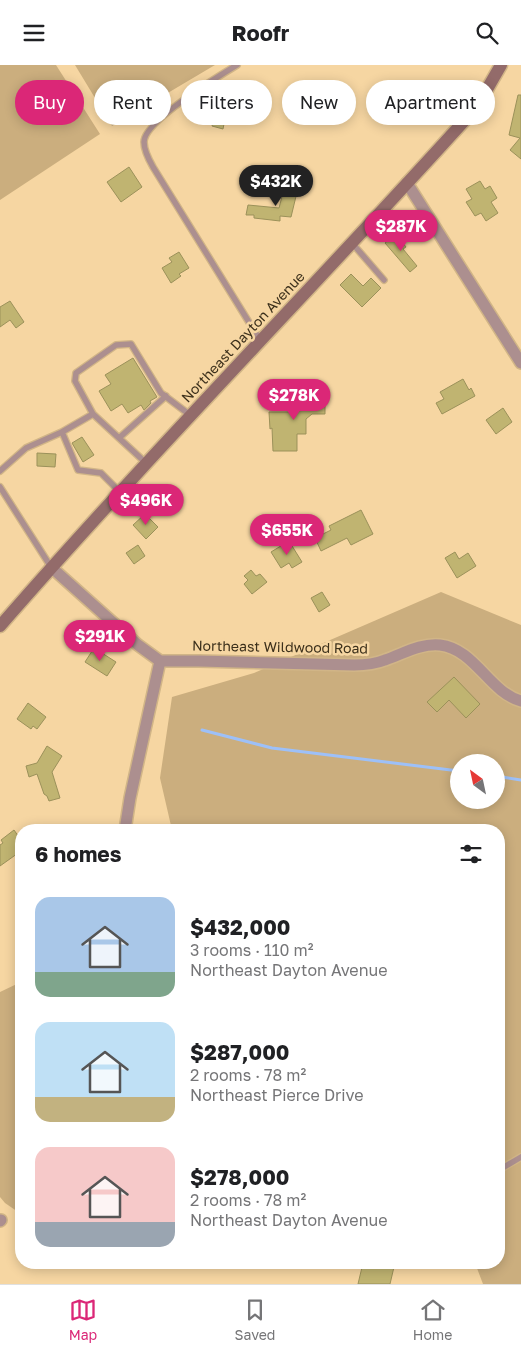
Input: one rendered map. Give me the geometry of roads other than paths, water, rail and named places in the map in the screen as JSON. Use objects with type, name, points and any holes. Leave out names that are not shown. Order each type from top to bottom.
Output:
[{"type":"street","name":"Northeast Dayton Avenue","points":[[0,626],[51,567],[190,415],[352,243],[464,120],[482,98],[501,65]]},
{"type":"street","points":[[407,183],[521,363]]},
{"type":"street","points":[[51,567],[138,645],[160,661],[126,824]]},
{"type":"street","name":"Northeast Wildwood Road","points":[[160,661],[354,665],[371,664],[420,647],[439,645],[452,648],[464,655],[504,691],[521,701]]},
{"type":"lane","points":[[238,65],[169,111],[149,129],[143,141],[146,153],[153,167],[260,340]]},
{"type":"lane","points":[[352,243],[384,280]]},
{"type":"lane","points":[[146,463],[93,414],[75,381],[76,373],[116,345],[131,344],[161,393],[190,415]]},
{"type":"lane","points":[[119,438],[166,396]]},
{"type":"lane","points":[[0,471],[26,448],[62,432],[93,414]]},
{"type":"lane","points":[[62,432],[78,469],[101,473],[120,492]]},
{"type":"lane","points":[[0,487],[51,567]]},
{"type":"lane","points":[[505,1166],[521,1157]]},
{"type":"waterway","points":[[202,730],[272,748],[450,770]]},
{"type":"waterway","points":[[505,777],[521,780]]}]
